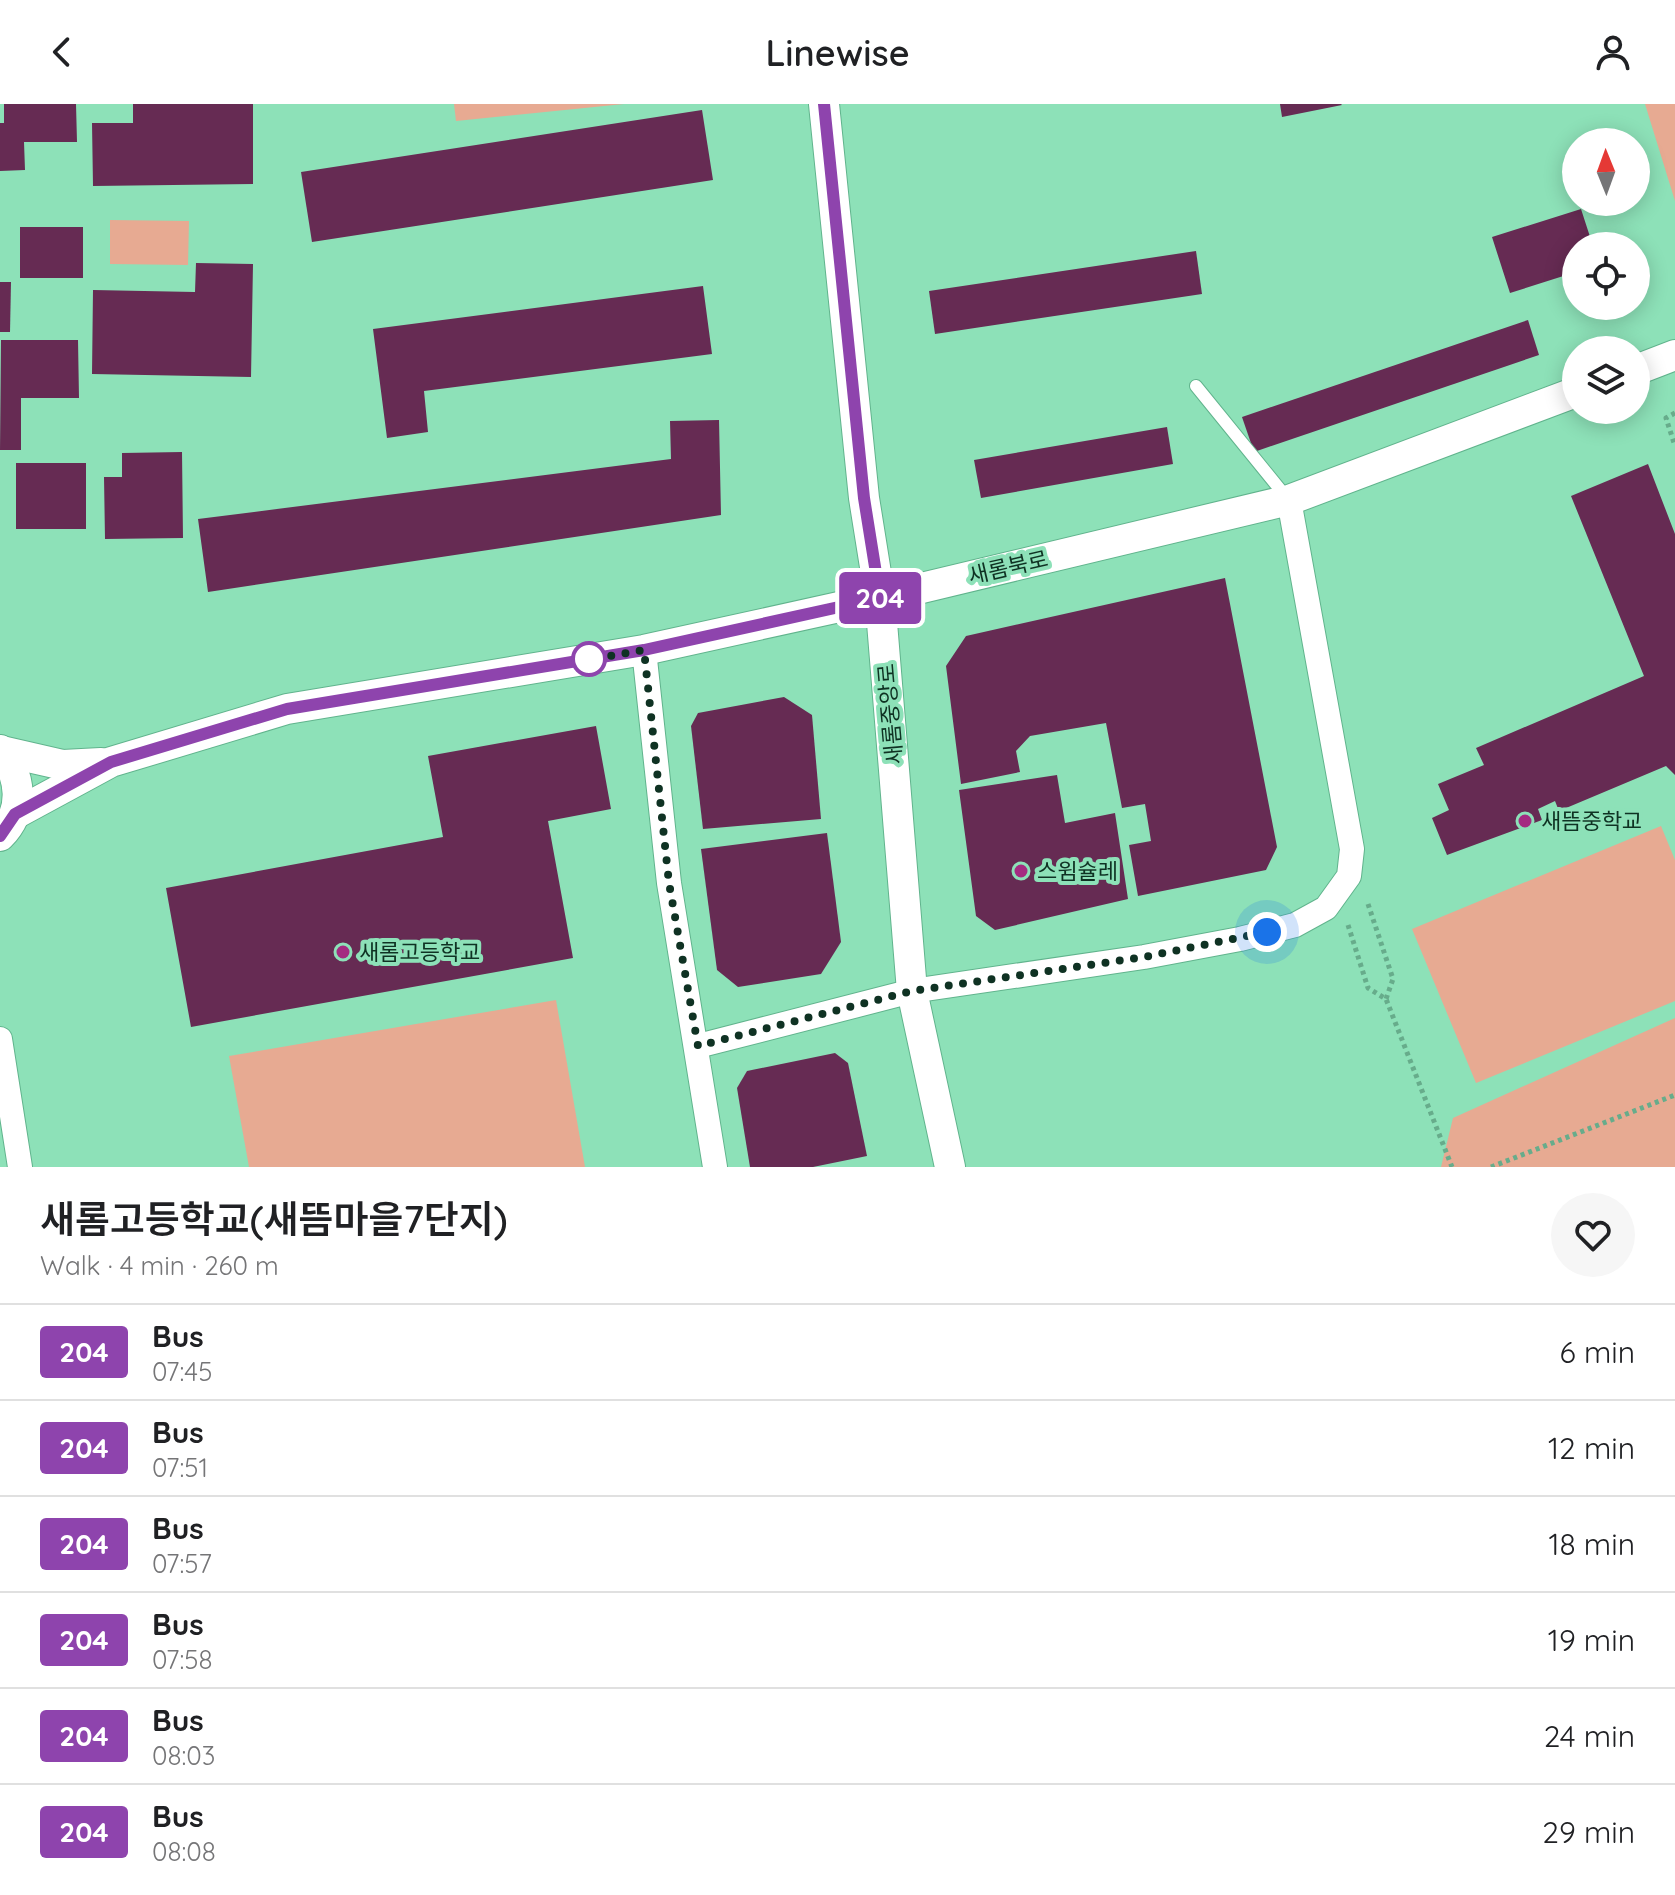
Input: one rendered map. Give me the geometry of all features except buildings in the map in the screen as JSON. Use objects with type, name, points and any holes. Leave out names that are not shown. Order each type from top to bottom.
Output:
[{"type":"street","name":"새롬중앙로","points":[[824,104],[864,498],[880,598],[912,991],[950,1167]]},
{"type":"street","points":[[1650,365],[1675,355]]},
{"type":"street","name":"새롬북로","points":[[8,825],[111,762],[287,709],[644,650],[880,598],[1289,500],[1562,397]]},
{"type":"street","points":[[698,1046],[912,991],[1144,957],[1240,939],[1295,925],[1326,908],[1349,876],[1352,849],[1289,500]]},
{"type":"street","points":[[644,650],[669,883],[698,1046],[715,1167]]},
{"type":"street","points":[[1,750],[63,765],[111,762]]},
{"type":"street","points":[[1,750],[12,765],[17,781],[18,797],[8,825]]},
{"type":"street","points":[[0,1039],[20,1167]]},
{"type":"lane","points":[[1196,386],[1289,500]]},
{"type":"path","points":[[1675,413],[1666,418],[1675,446]]},
{"type":"path","points":[[1368,904],[1393,979],[1386,999]]},
{"type":"path","points":[[1348,925],[1368,988],[1386,999],[1452,1167]]},
{"type":"path","points":[[1491,1167],[1675,1095]]},
{"type":"shaded area","points":[[454,104],[624,104],[456,121]]},
{"type":"shaded area","points":[[1645,104],[1675,104],[1675,201]]},
{"type":"shaded area","points":[[110,220],[189,221],[188,265],[110,264]]},
{"type":"shaded area","points":[[1661,826],[1675,860],[1675,1001],[1476,1083],[1412,929]]},
{"type":"shaded area","points":[[556,1000],[585,1167],[249,1167],[229,1056]]},
{"type":"shaded area","points":[[1675,1018],[1675,1167],[1441,1167],[1453,1118]]},
{"type":"bus line","name":"204","points":[[0,836],[15,814],[111,762],[287,709],[644,650],[880,598],[864,498],[824,104]]},
{"type":"place","name":"새뜸중학교","points":[[1525,821]]},
{"type":"place","name":"스윔슐레","points":[[1021,871]]},
{"type":"place","name":"새롬고등학교","points":[[343,952]]},
{"type":"route","points":[[589,659],[586,660],[644,650],[669,883],[698,1046],[912,991],[1144,957],[1267,932]]}]
